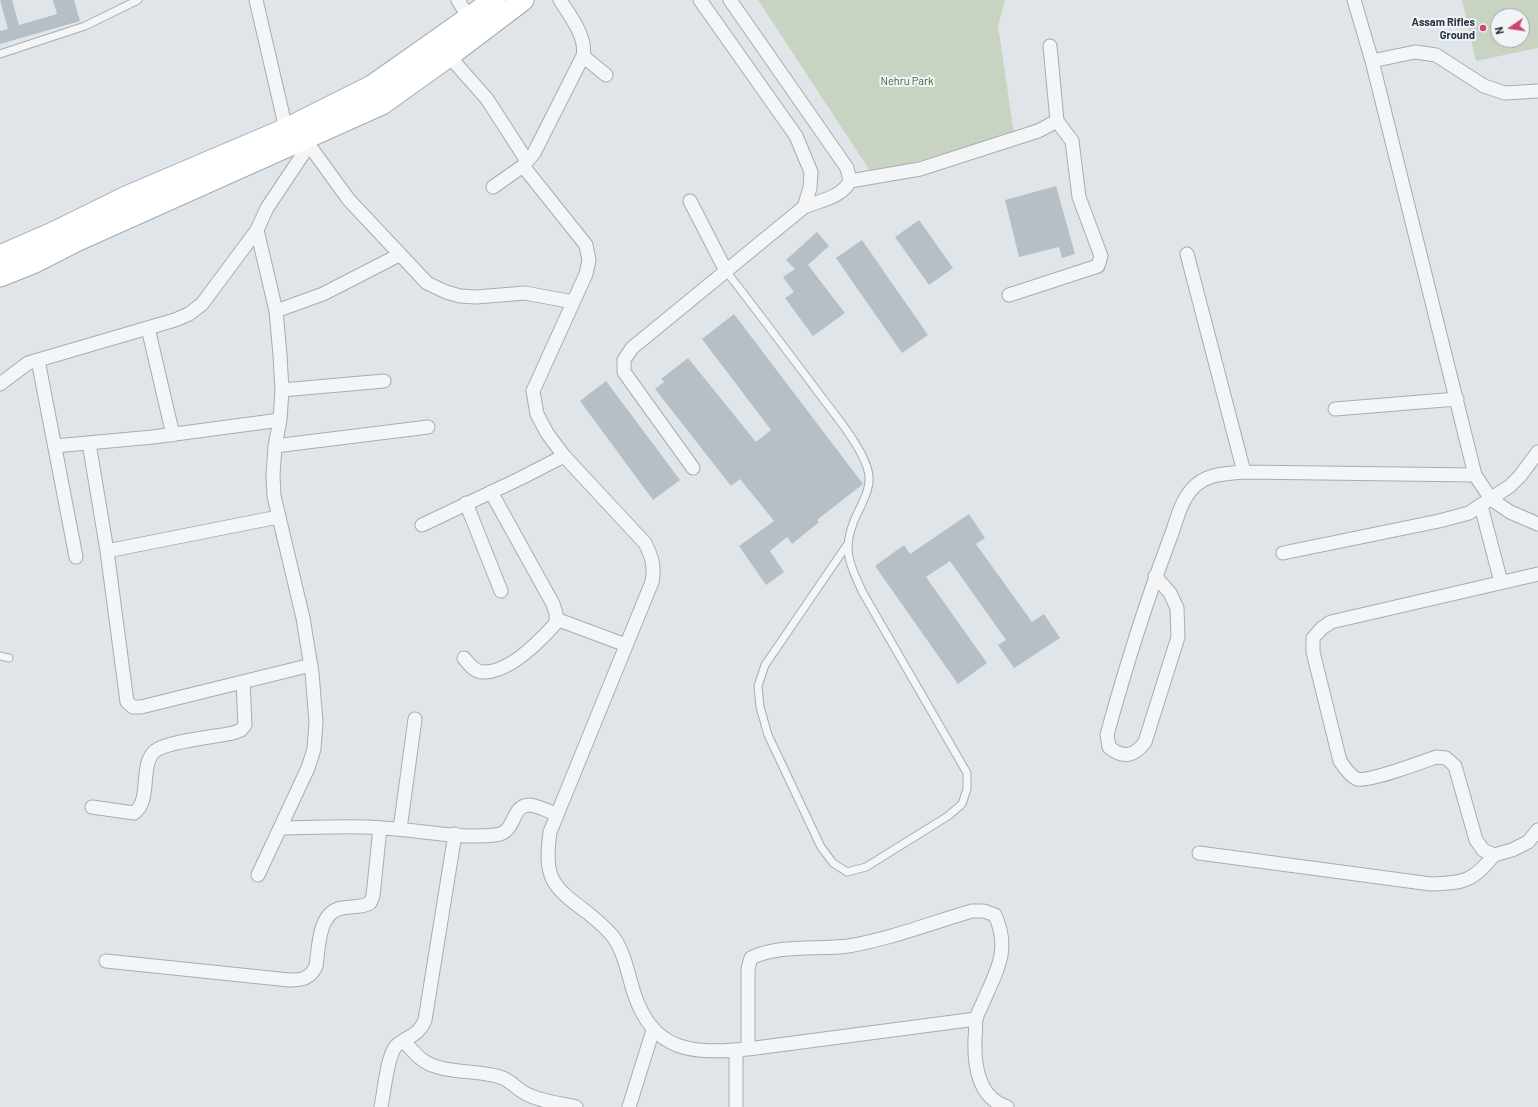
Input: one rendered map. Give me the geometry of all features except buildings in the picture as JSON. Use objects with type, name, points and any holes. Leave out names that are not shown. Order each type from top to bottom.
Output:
[{"type":"main road","points":[[0,256],[53,233],[126,197],[286,129],[372,86],[494,0]]},
{"type":"main road","points":[[0,276],[35,262],[76,241],[307,142],[382,104],[450,56],[523,0]]},
{"type":"street","points":[[256,0],[286,129]]},
{"type":"street","points":[[458,0],[469,18]]},
{"type":"street","points":[[493,187],[525,164],[542,137],[583,56],[585,49],[581,36],[560,0]]},
{"type":"street","points":[[700,0],[796,136],[811,172],[810,188],[804,207]]},
{"type":"street","points":[[693,468],[624,372],[624,360],[632,348],[804,207],[833,197],[845,190],[850,181],[848,168],[730,0]]},
{"type":"street","points":[[1354,0],[1372,61],[1475,475],[1486,502],[1500,582]]},
{"type":"street","points":[[1009,296],[1098,266],[1101,256],[1079,197],[1072,141],[1057,121],[1050,46]]},
{"type":"street","points":[[1372,61],[1415,52],[1436,55],[1484,86],[1505,93],[1538,91]]},
{"type":"street","points":[[450,56],[487,98],[525,164],[586,245],[589,260],[586,274],[533,391],[536,414],[547,433],[564,456],[645,543],[651,555],[655,570],[652,582],[550,832],[547,858],[549,873],[556,886],[573,902],[603,925],[614,938],[621,952],[642,1014],[653,1030],[669,1041],[689,1050],[712,1052],[742,1050],[976,1019]]},
{"type":"street","points":[[583,56],[606,75]]},
{"type":"street","points":[[850,181],[920,170],[1038,130],[1057,121]]},
{"type":"street","points":[[0,384],[28,363],[175,320],[189,314],[202,304],[257,230],[267,208],[307,142],[337,187],[398,255],[427,283],[446,292],[460,296],[476,297],[525,293],[573,302]]},
{"type":"street","points":[[690,201],[726,271]]},
{"type":"street","points":[[257,230],[276,311],[282,390],[273,475],[278,517],[303,618],[311,665],[316,722],[314,750],[308,768],[258,875]]},
{"type":"street","points":[[1187,254],[1244,472]]},
{"type":"street","points":[[276,311],[323,294],[398,255]]},
{"type":"street","points":[[148,328],[173,435]]},
{"type":"street","points":[[38,360],[76,557]]},
{"type":"street","points":[[282,390],[384,381]]},
{"type":"street","points":[[1335,409],[1457,399]]},
{"type":"street","points":[[55,446],[173,435],[280,420]]},
{"type":"street","points":[[275,446],[428,427]]},
{"type":"street","points":[[89,443],[107,551],[127,702],[133,707],[141,707],[311,665]]},
{"type":"street","points":[[1283,553],[1439,521],[1469,513],[1520,476],[1538,452]]},
{"type":"street","points":[[422,525],[564,456]]},
{"type":"street","points":[[1156,576],[1170,593],[1176,608],[1178,637],[1146,742],[1140,750],[1130,754],[1117,754],[1109,747],[1107,736],[1127,660],[1156,576],[1184,501],[1192,488],[1204,479],[1216,474],[1244,472],[1475,475]]},
{"type":"street","points":[[464,658],[470,666],[482,672],[507,665],[535,645],[556,623],[556,613],[553,604],[491,492]]},
{"type":"street","points":[[1486,502],[1538,524]]},
{"type":"street","points":[[466,503],[500,590]]},
{"type":"street","points":[[107,551],[278,517]]},
{"type":"street","points":[[1494,855],[1483,850],[1476,840],[1455,766],[1446,758],[1436,757],[1370,778],[1358,778],[1347,771],[1340,761],[1313,652],[1313,638],[1322,628],[1331,622],[1538,574]]},
{"type":"street","points":[[556,619],[626,644]]},
{"type":"street","points":[[92,807],[134,813],[140,810],[149,760],[153,752],[166,746],[233,734],[241,730],[245,725],[243,682]]},
{"type":"street","points":[[400,829],[415,719]]},
{"type":"street","points":[[280,828],[380,828],[455,834],[496,835],[504,833],[510,828],[516,813],[521,807],[529,805],[557,814]]},
{"type":"street","points":[[106,961],[289,980],[307,978],[312,974],[316,966],[325,918],[331,912],[341,908],[358,907],[370,903],[373,896],[380,828]]},
{"type":"street","points":[[1199,853],[1430,884],[1457,884],[1472,877],[1482,870],[1494,855],[1512,850],[1528,842],[1538,830]]},
{"type":"street","points":[[381,1107],[391,1057],[395,1048],[403,1041],[421,1030],[425,1020],[455,834]]},
{"type":"street","points":[[736,1107],[748,969],[751,958],[760,953],[774,951],[825,948],[871,942],[972,911],[984,911],[996,915],[1002,930],[1003,945],[999,962],[976,1019],[975,1054],[978,1074],[986,1092],[999,1104],[1007,1107]]},
{"type":"street","points":[[629,1107],[653,1030]]},
{"type":"street","points":[[403,1041],[420,1058],[430,1064],[444,1068],[499,1076],[509,1080],[523,1092],[552,1104],[576,1107]]},
{"type":"lane","points":[[0,54],[85,26],[138,0]]},
{"type":"lane","points":[[726,271],[846,431],[865,461],[869,477],[867,493],[851,525],[847,545],[849,564],[863,593],[967,773],[967,789],[962,804],[948,816],[866,868],[847,872],[833,863],[821,846],[768,735],[760,707],[758,686],[765,665],[847,545]]},
{"type":"lane","points":[[0,656],[9,658]]},
{"type":"green space","name":"Nehru Park","points":[[758,0],[1005,0],[998,26],[1014,134],[872,174]]},
{"type":"green space","name":"Assam Rifles Ground","points":[[1462,0],[1538,0],[1538,48],[1476,61]]},
{"type":"place","name":"Assam Rifles Ground","points":[[1483,28]]}]
